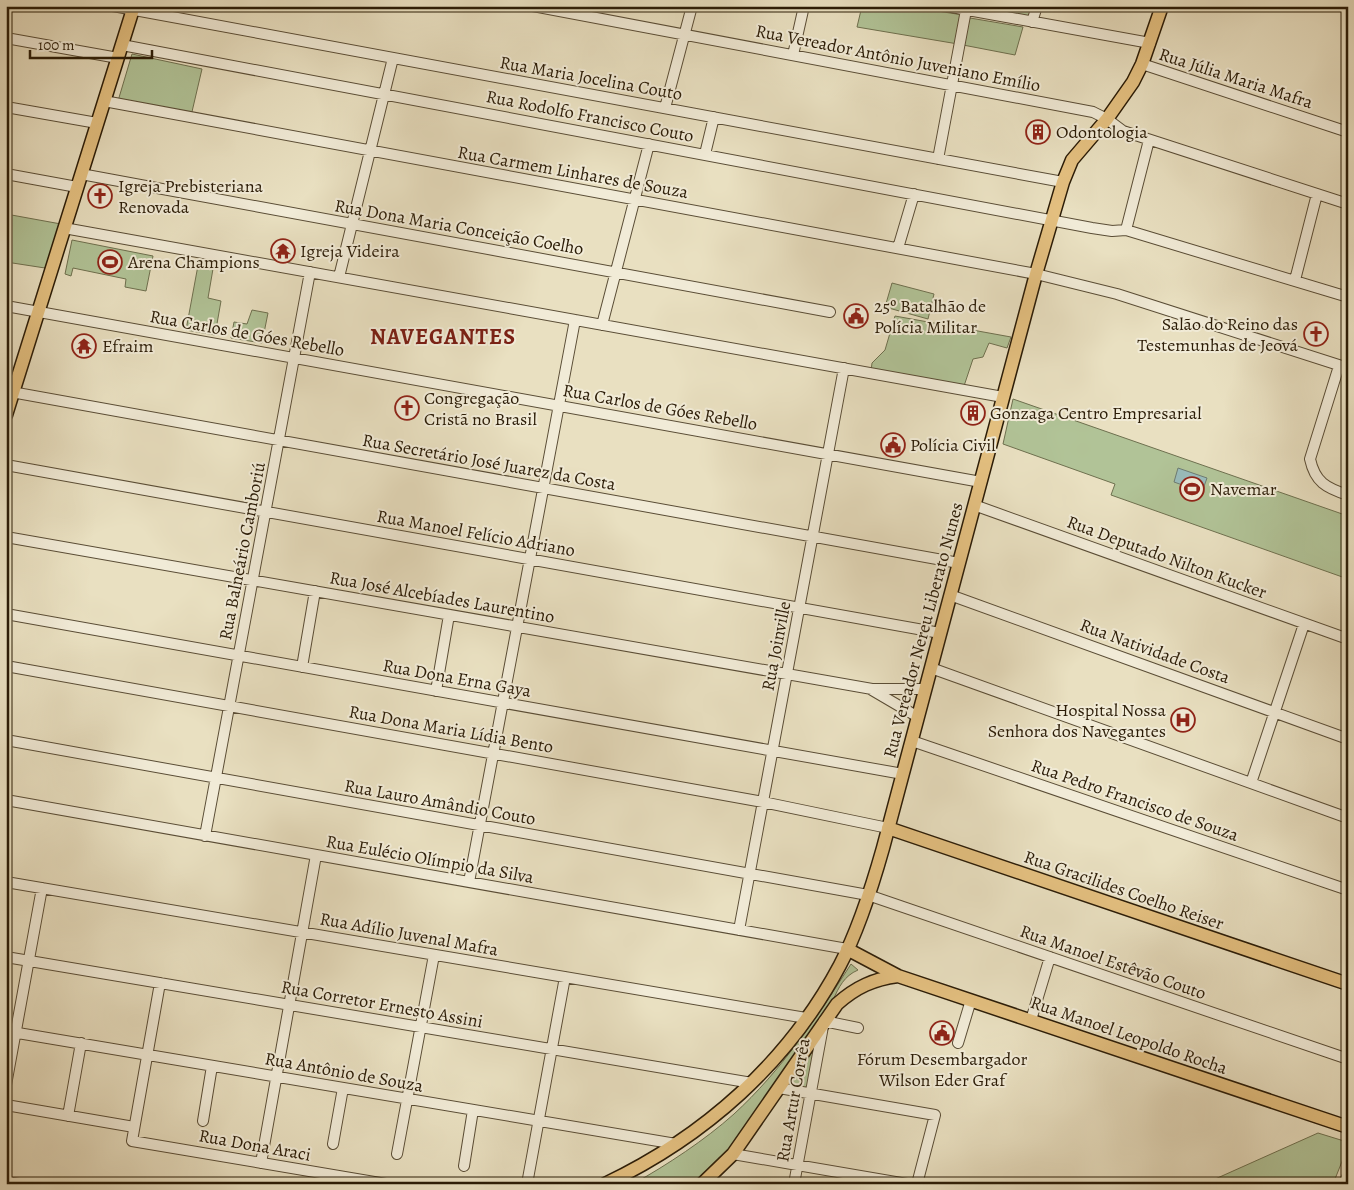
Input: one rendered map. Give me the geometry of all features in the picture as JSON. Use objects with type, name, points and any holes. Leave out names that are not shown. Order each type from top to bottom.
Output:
[{"type":"main road","name":"Rua Vereador Nereu Liberato Nunes","points":[[605,1184],[676,1144],[710,1120],[752,1083],[784,1047],[806,1018],[840,965],[868,895],[888,828],[1062,182],[1076,153],[1107,119],[1133,82],[1142,64],[1162,6]]},
{"type":"main road","points":[[6,415],[10,392],[38,312],[134,8]]},
{"type":"main road","name":"Rua Gracilides Coelho Reiser","points":[[888,828],[1348,984]]},
{"type":"main road","name":"Rua Manoel Leopoldo Rocha","points":[[847,949],[898,976],[1348,1127]]},
{"type":"main road","name":"Rua Manoel Leopoldo Rocha","points":[[702,1184],[733,1154],[837,1004],[863,985],[880,978],[898,976]]},
{"type":"street","name":"Rua Maria Jocelina Couto","points":[[113,6],[134,8],[1062,182]]},
{"type":"street","name":"Rua Vereador Antônio Juveniano Emílio","points":[[533,6],[1093,112],[1107,119],[1123,131],[1348,204]]},
{"type":"street","points":[[665,108],[692,6]]},
{"type":"street","points":[[794,55],[804,6]]},
{"type":"street","points":[[946,6],[1150,43]]},
{"type":"street","points":[[1032,22],[1037,6]]},
{"type":"street","points":[[938,159],[966,10]]},
{"type":"street","name":"Rua Rodolfo Francisco Couto","points":[[6,38],[120,52],[384,94],[1112,231],[1126,230],[1348,297]]},
{"type":"street","points":[[339,277],[393,58]]},
{"type":"street","name":"Rua Júlia Maria Mafra","points":[[1142,64],[1348,132]]},
{"type":"street","name":"Rua Carmem Linhares de Souza","points":[[104,101],[1036,274],[1116,294],[1344,367]]},
{"type":"street","points":[[6,107],[97,124]]},
{"type":"street","points":[[705,154],[714,117]]},
{"type":"street","points":[[1126,230],[1149,140]]},
{"type":"street","points":[[602,325],[649,144]]},
{"type":"street","points":[[6,174],[77,187]]},
{"type":"street","name":"Rua Dona Maria Conceição Coelho","points":[[82,174],[830,312]]},
{"type":"street","points":[[898,248],[914,194]]},
{"type":"street","points":[[1295,280],[1318,194]]},
{"type":"street","points":[[64,228],[1003,397]]},
{"type":"street","name":"Rua Balneário Camboriú","points":[[205,836],[310,272]]},
{"type":"street","name":"Rua Carlos de Góes Rebello","points":[[6,306],[981,482]]},
{"type":"street","points":[[469,882],[575,320]]},
{"type":"street","points":[[1344,367],[1310,459],[1314,473],[1319,480],[1327,487],[1348,495]]},
{"type":"street","name":"Rua Joinville","points":[[739,930],[844,368]]},
{"type":"street","name":"Rua Secretário José Juarez da Costa","points":[[10,392],[959,563]]},
{"type":"street","name":"Rua Manoel Felício Adriano","points":[[6,465],[940,633]]},
{"type":"street","name":"Rua Deputado Nilton Kucker","points":[[974,505],[1348,639]]},
{"type":"street","name":"Rua José Alcebíades Laurentino","points":[[6,537],[872,689],[925,689]]},
{"type":"street","points":[[302,667],[315,591]]},
{"type":"street","name":"Rua Natividade Costa","points":[[950,595],[1348,739]]},
{"type":"street","name":"Rua Dona Erna Gaya","points":[[6,614],[903,774]]},
{"type":"street","points":[[436,691],[449,615]]},
{"type":"street","points":[[1251,783],[1304,624]]},
{"type":"street","name":"Rua Dona Maria Lídia Bento","points":[[6,666],[763,802],[888,828]]},
{"type":"street","points":[[931,668],[1348,818]]},
{"type":"street","name":"Rua José Alcebíades Laurentino","points":[[872,689],[918,717]]},
{"type":"street","name":"Rua Lauro Amândio Couto","points":[[6,740],[868,895]]},
{"type":"street","name":"Rua Pedro Francisco de Souza","points":[[912,741],[1348,890]]},
{"type":"street","name":"Rua Eulécio Olímpio da Silva","points":[[6,800],[847,949]]},
{"type":"street","points":[[261,1163],[316,855]]},
{"type":"street","name":"Rua Adílio Juvenal Mafra","points":[[6,882],[806,1018]]},
{"type":"street","points":[[6,1084],[11,1032],[29,961],[42,888]]},
{"type":"street","name":"Rua Manoel Estêvão Couto","points":[[868,895],[1348,1059]]},
{"type":"street","points":[[397,1154],[434,955]]},
{"type":"street","name":"Rua Corretor Ernesto Assini","points":[[6,957],[752,1083]]},
{"type":"street","points":[[1030,1020],[1050,957]]},
{"type":"street","points":[[527,1184],[565,977]]},
{"type":"street","points":[[6,1106],[134,1127],[160,983]]},
{"type":"street","points":[[958,1043],[971,1000]]},
{"type":"street","points":[[824,1021],[858,1028]]},
{"type":"street","name":"Rua Artur Corrêa","points":[[794,1184],[824,1021]]},
{"type":"street","name":"Rua Antônio de Souza","points":[[11,1032],[676,1144]]},
{"type":"street","points":[[68,1116],[81,1043]]},
{"type":"street","points":[[203,1121],[212,1066]]},
{"type":"street","points":[[333,1144],[343,1088]]},
{"type":"street","points":[[779,1088],[935,1115],[917,1184]]},
{"type":"street","points":[[464,1166],[473,1110]]},
{"type":"street","name":"Rua Dona Araci","points":[[134,1127],[132,1141],[386,1184]]},
{"type":"street","points":[[733,1154],[798,1165],[864,1180],[907,1184]]},
{"type":"street","points":[[6,1182],[19,1184]]},
{"type":"green space","points":[[862,6],[905,6],[963,15],[958,44],[857,27]]},
{"type":"green space","points":[[958,6],[1034,6],[1030,19]]},
{"type":"green space","points":[[970,18],[1023,27],[1015,55],[963,45]]},
{"type":"green space","points":[[132,54],[202,69],[191,116],[118,101]]},
{"type":"green space","points":[[6,214],[61,224],[45,268],[6,262]]},
{"type":"green space","name":"Arena Champions","points":[[72,240],[153,256],[146,291],[125,287],[126,279],[73,268],[71,276],[65,274]]},
{"type":"green space","points":[[199,260],[214,263],[208,298],[221,301],[215,335],[186,330]]},
{"type":"green space","points":[[892,283],[934,294],[928,319],[885,307]]},
{"type":"green space","points":[[252,310],[268,313],[262,343],[231,338],[234,322],[247,324]]},
{"type":"green space","points":[[895,316],[1011,337],[1007,348],[989,343],[983,357],[973,359],[964,386],[871,371],[872,363],[885,350]]},
{"type":"green space","name":"Navemar","points":[[1013,399],[1348,516],[1348,579],[1111,495],[1115,484],[1003,444]]},
{"type":"green space","points":[[851,964],[858,970],[842,982],[833,1000],[728,1151],[696,1184],[633,1184],[698,1143],[723,1124],[751,1097],[783,1062]]},
{"type":"green space","points":[[813,1051],[808,1091],[786,1087]]},
{"type":"green space","points":[[1318,1133],[1344,1141],[1347,1149],[1333,1184],[1204,1184]]},
{"type":"green space","points":[[1348,1161],[1348,1184],[1338,1184]]},
{"type":"water","points":[[1178,468],[1207,478],[1202,492],[1174,482]]},
{"type":"place","name":"Odontologia","points":[[1038,132]]},
{"type":"place","name":"Igreja Prebisteriana Renovada","points":[[100,196]]},
{"type":"place","name":"Igreja Videira","points":[[283,251]]},
{"type":"place","name":"Arena Champions","points":[[110,262]]},
{"type":"place","name":"25º Batalhão de Polícia Militar","points":[[856,316]]},
{"type":"place","name":"Salão do Reino das Testemunhas de Jeová","points":[[1316,334]]},
{"type":"place","name":"Efraim","points":[[84,346]]},
{"type":"place","name":"Congregação Cristã no Brasil","points":[[407,408]]},
{"type":"place","name":"Gonzaga Centro Empresarial","points":[[973,413]]},
{"type":"place","name":"Polícia Civil","points":[[893,445]]},
{"type":"place","name":"Navemar","points":[[1192,489]]},
{"type":"place","name":"Hospital Nossa Senhora dos Navegantes","points":[[1183,720]]},
{"type":"place","name":"Fórum Desembargador Wilson Eder Graf","points":[[942,1033]]},
{"type":"district","name":"NAVEGANTES","points":[[443,336]]}]
